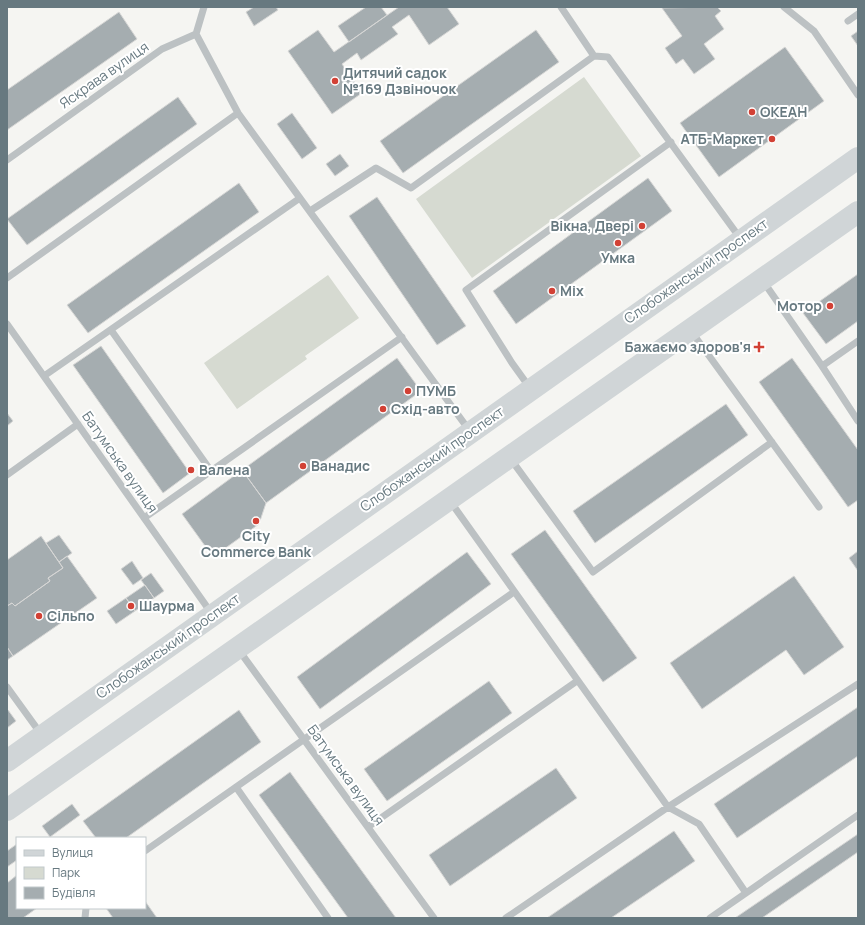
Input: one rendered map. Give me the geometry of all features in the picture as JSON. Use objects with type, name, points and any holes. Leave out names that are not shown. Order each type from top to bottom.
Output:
[{"type":"main road","name":"Слобожанський проспект","points":[[7,761],[858,158]]},
{"type":"main road","points":[[7,810],[858,212]]},
{"type":"street","points":[[204,7],[196,34],[238,113],[470,432]]},
{"type":"street","points":[[561,7],[594,56]]},
{"type":"street","points":[[784,7],[814,30],[858,95]]},
{"type":"street","points":[[848,21],[858,14]]},
{"type":"street","name":"Яскрава вулиця","points":[[7,160],[162,49],[196,34]]},
{"type":"street","points":[[310,211],[376,168],[411,188],[594,56],[608,58],[671,142],[741,240]]},
{"type":"street","points":[[7,278],[238,113]]},
{"type":"street","points":[[531,389],[512,363],[466,290],[671,142]]},
{"type":"street","points":[[44,376],[300,198]]},
{"type":"street","points":[[762,280],[858,420]]},
{"type":"street","name":"Батумська вулиця","points":[[7,324],[212,615]]},
{"type":"street","points":[[111,330],[211,471]]},
{"type":"street","points":[[691,330],[819,507]]},
{"type":"street","points":[[144,518],[402,337]]},
{"type":"street","points":[[822,366],[858,341]]},
{"type":"street","points":[[7,475],[78,424]]},
{"type":"street","points":[[509,457],[593,572],[772,442]]},
{"type":"street","points":[[449,499],[577,681],[668,806],[699,824],[746,893]]},
{"type":"street","points":[[146,850],[514,592]]},
{"type":"street","name":"Батумська вулиця","points":[[237,647],[434,918]]},
{"type":"street","points":[[368,827],[577,681]]},
{"type":"street","points":[[506,918],[668,806],[858,684]]},
{"type":"street","points":[[7,687],[42,736]]},
{"type":"street","points":[[236,787],[328,918]]},
{"type":"street","points":[[710,918],[858,815]]},
{"type":"green space","points":[[584,77],[641,156],[472,278],[416,199]]},
{"type":"green space","points":[[328,275],[359,318],[305,356],[307,359],[237,409],[204,363]]},
{"type":"building","points":[[254,7],[276,7],[278,10],[254,26],[246,12]]},
{"type":"building","points":[[366,7],[381,7],[387,15],[349,42],[338,26]]},
{"type":"building","points":[[399,7],[447,7],[459,24],[429,45],[409,15],[392,27],[398,34],[361,60],[357,53],[342,64],[362,93],[332,114],[288,51],[318,30],[334,52]]},
{"type":"building","points":[[717,7],[721,11],[715,16],[724,29],[704,44],[715,59],[694,74],[683,59],[676,64],[665,48],[682,36],[662,8]]},
{"type":"building","points":[[119,12],[137,39],[7,130],[7,90]]},
{"type":"building","points":[[536,30],[559,62],[403,173],[380,141]]},
{"type":"building","points":[[858,31],[858,46],[851,36]]},
{"type":"building","name":"ОКЕАН","points":[[785,47],[824,101],[719,177],[680,123]]},
{"type":"building","points":[[178,97],[197,124],[27,245],[7,219]]},
{"type":"building","points":[[292,113],[317,148],[302,159],[277,124]]},
{"type":"building","points":[[340,154],[349,166],[335,176],[326,164]]},
{"type":"building","points":[[648,178],[672,211],[516,324],[493,291]]},
{"type":"building","points":[[239,183],[259,212],[88,333],[67,305]]},
{"type":"building","points":[[377,197],[466,326],[437,345],[349,216]]},
{"type":"building","points":[[858,274],[858,321],[826,344],[803,313]]},
{"type":"building","points":[[101,346],[190,473],[163,493],[73,365]]},
{"type":"building","points":[[397,358],[421,391],[266,503],[242,470]]},
{"type":"building","points":[[792,358],[858,450],[858,500],[848,507],[759,382]]},
{"type":"building","points":[[726,404],[748,435],[595,543],[573,511]]},
{"type":"building","points":[[7,413],[13,421],[7,426]]},
{"type":"building","points":[[242,470],[266,503],[259,524],[213,557],[182,514]]},
{"type":"building","points":[[545,530],[637,658],[603,682],[511,554]]},
{"type":"building","points":[[59,535],[72,553],[59,562],[46,543]]},
{"type":"building","points":[[41,536],[63,568],[48,578],[50,581],[15,606],[12,603],[7,606],[7,560]]},
{"type":"building","points":[[858,551],[858,571],[849,558]]},
{"type":"building","points":[[467,552],[491,584],[320,709],[297,677]]},
{"type":"building","points":[[67,556],[97,598],[13,656],[7,647],[7,606],[12,603],[15,606],[50,581],[48,578],[63,568],[59,562]]},
{"type":"building","points":[[132,561],[143,578],[133,585],[121,569]]},
{"type":"building","points":[[151,573],[164,591],[154,598],[141,580]]},
{"type":"building","points":[[794,576],[844,647],[804,675],[786,650],[702,709],[670,663]]},
{"type":"building","points":[[145,585],[154,598],[135,611],[126,598]]},
{"type":"building","points":[[126,598],[135,611],[116,624],[107,611]]},
{"type":"building","points":[[7,647],[13,656],[7,660]]},
{"type":"building","points":[[489,681],[512,713],[387,801],[364,769]]},
{"type":"building","points":[[858,707],[858,756],[737,838],[714,804]]},
{"type":"building","points":[[8,710],[16,721],[7,728],[7,711]]},
{"type":"building","points":[[239,710],[261,742],[127,837],[95,837],[83,821]]},
{"type":"building","points":[[556,768],[577,798],[450,886],[429,855]]},
{"type":"building","points":[[290,772],[396,918],[348,918],[259,795]]},
{"type":"building","points":[[72,804],[80,815],[50,837],[42,826]]},
{"type":"building","points":[[674,831],[695,861],[611,918],[547,918]]},
{"type":"building","points":[[858,834],[858,852],[762,918],[735,918]]},
{"type":"building","points":[[16,845],[16,861],[7,867],[7,851]]},
{"type":"building","points":[[16,876],[16,909],[36,909],[23,918],[7,918],[7,883]]},
{"type":"building","points":[[146,902],[157,918],[113,918],[107,909],[146,909]]},
{"type":"place","name":"Дитячий садок №169 Дзвіночок","points":[[335,81]]},
{"type":"place","name":"ОКЕАН","points":[[752,112]]},
{"type":"place","name":"АТБ-Маркет","points":[[772,139]]},
{"type":"place","name":"Вікна, Двері","points":[[642,226]]},
{"type":"place","name":"Умка","points":[[618,243]]},
{"type":"place","name":"Mix","points":[[552,291]]},
{"type":"place","name":"Мотор","points":[[830,306]]},
{"type":"place","name":"Бажаємо здоров'я","points":[[759,347]]},
{"type":"place","name":"ПУМБ","points":[[408,391]]},
{"type":"place","name":"Схід-авто","points":[[383,409]]},
{"type":"place","name":"Ванадис","points":[[303,466]]},
{"type":"place","name":"Валена","points":[[191,470]]},
{"type":"place","name":"City Commerce Bank","points":[[256,521]]},
{"type":"place","name":"Шаурма","points":[[131,606]]},
{"type":"place","name":"Сільпо","points":[[39,616]]}]
